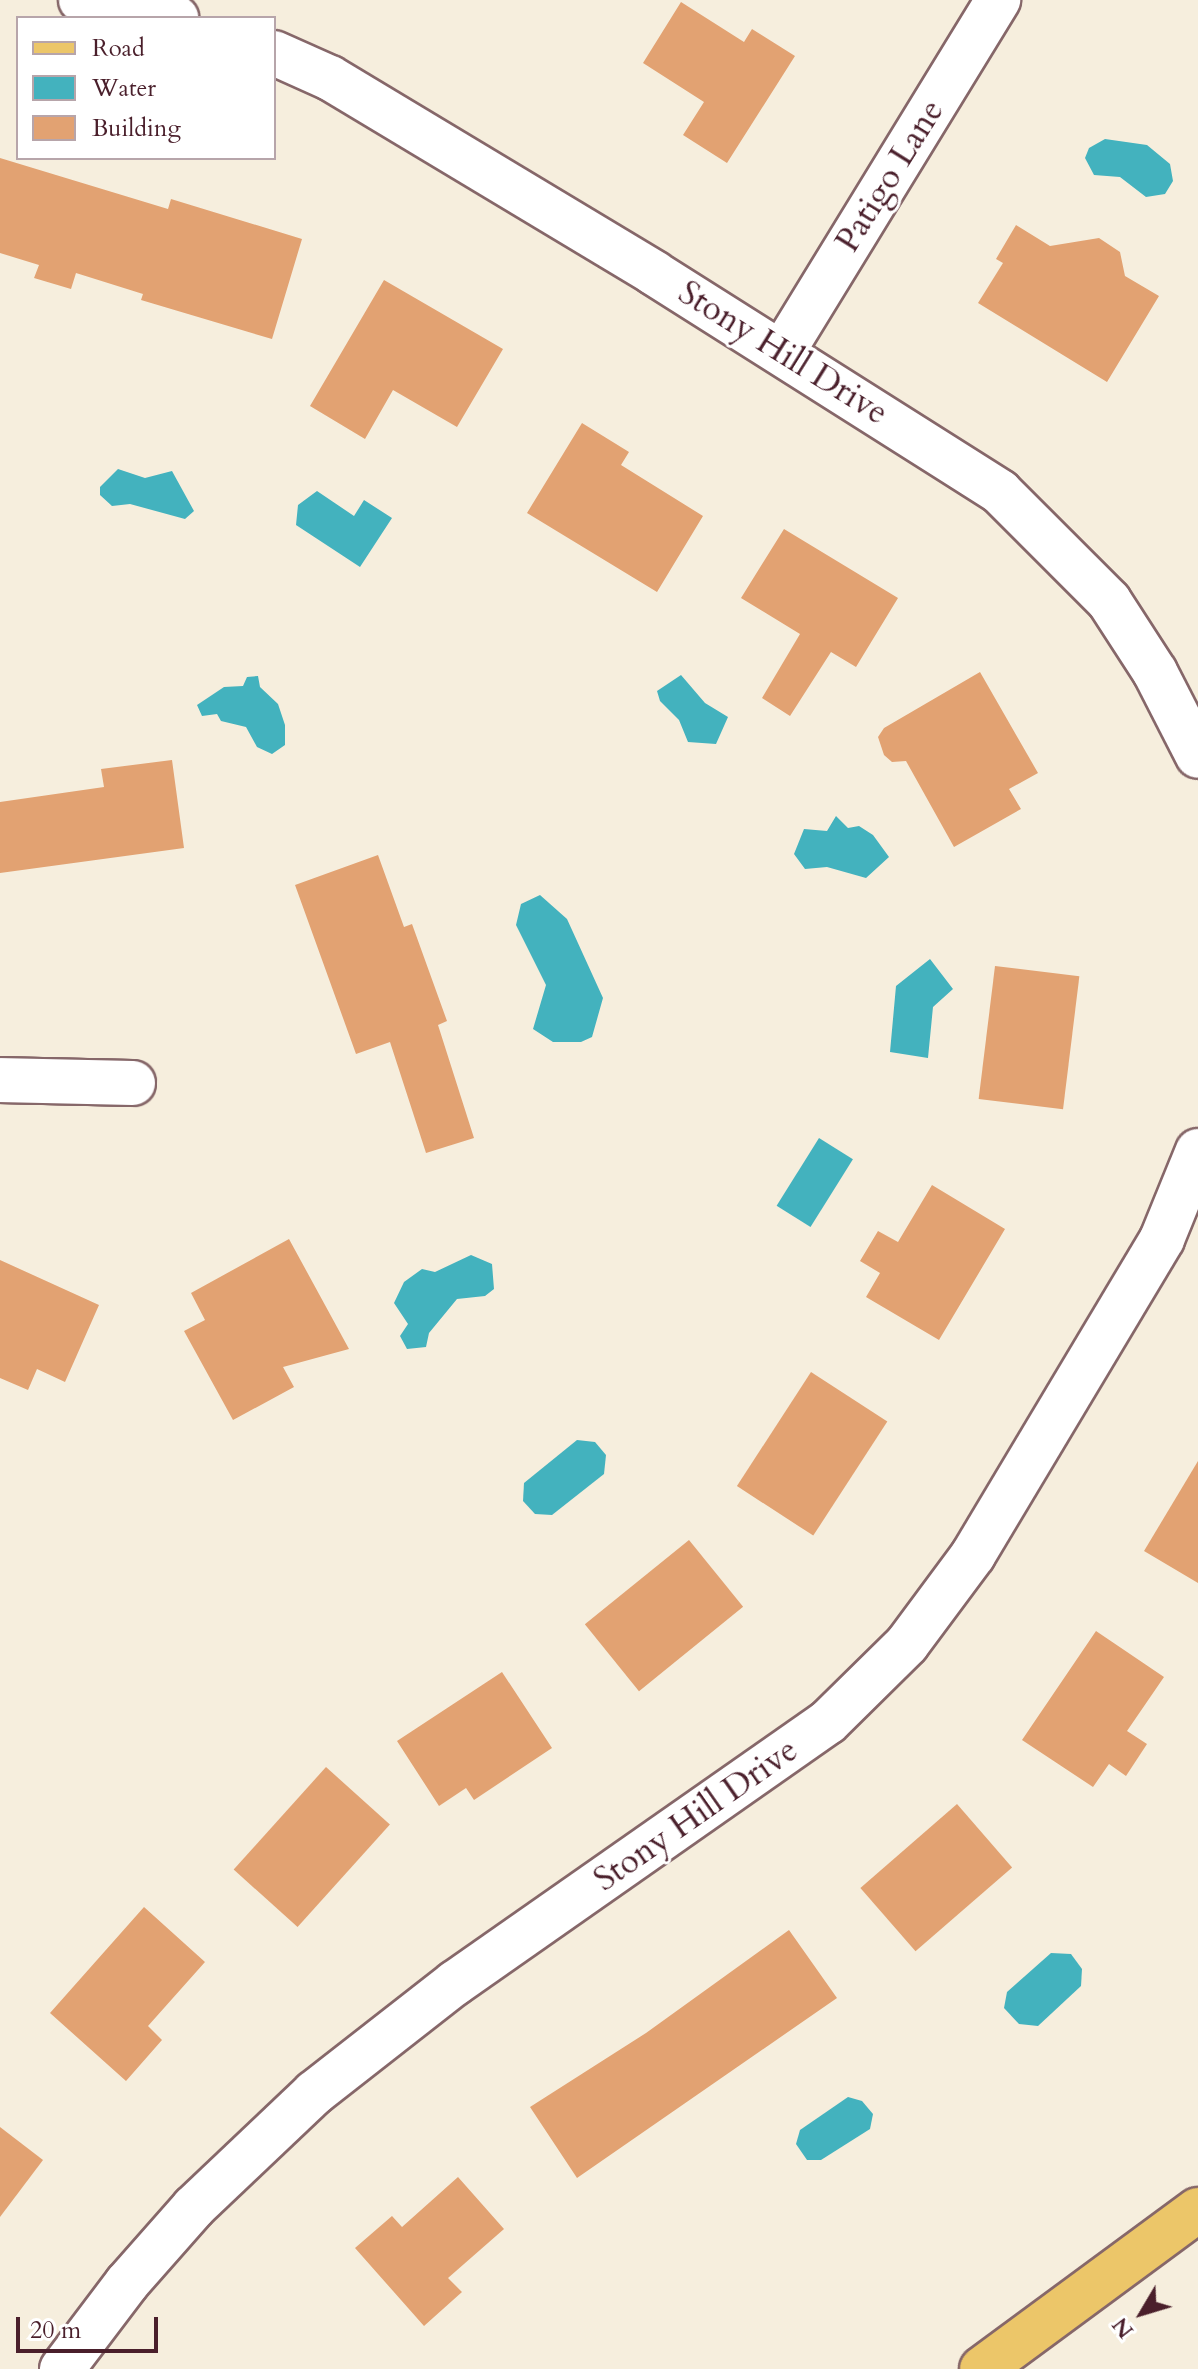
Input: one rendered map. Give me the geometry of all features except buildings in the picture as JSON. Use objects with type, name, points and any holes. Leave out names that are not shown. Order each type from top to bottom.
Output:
[{"type":"main road","points":[[982,2369],[1198,2210]]},
{"type":"street","points":[[81,0],[165,16]]},
{"type":"street","name":"Patigo Lane","points":[[783,351],[998,0]]},
{"type":"street","name":"Stony Hill Drive","points":[[276,54],[330,78],[783,351],[1025,512],[1109,601],[1155,672],[1198,756]]},
{"type":"street","points":[[0,1080],[133,1083]]},
{"type":"street","name":"Stony Hill Drive","points":[[62,2369],[127,2283],[194,2207],[314,2093],[455,1983],[828,1722],[907,1644],[973,1555],[1162,1239],[1198,1151]]},
{"type":"water","points":[[1105,139],[1147,145],[1170,164],[1173,181],[1165,194],[1146,197],[1120,177],[1094,175],[1085,158],[1089,148]]},
{"type":"water","points":[[118,469],[145,478],[172,471],[194,511],[185,519],[130,504],[112,506],[100,495],[100,487]]},
{"type":"water","points":[[317,491],[354,516],[364,500],[392,518],[360,567],[296,525],[298,505]]},
{"type":"water","points":[[681,675],[705,703],[728,717],[716,744],[688,742],[679,720],[660,701],[657,691]]},
{"type":"water","points":[[258,676],[260,687],[278,704],[285,725],[285,745],[272,754],[257,747],[246,727],[221,721],[217,714],[202,716],[197,705],[224,687],[243,686],[247,677]]},
{"type":"water","points":[[836,816],[848,828],[859,826],[873,835],[889,857],[866,878],[827,867],[805,869],[794,854],[804,829],[827,831]]},
{"type":"water","points":[[540,895],[567,919],[603,998],[592,1037],[581,1042],[553,1042],[533,1029],[546,985],[516,925],[521,904]]},
{"type":"water","points":[[930,959],[953,989],[933,1007],[928,1058],[890,1052],[896,986]]},
{"type":"water","points":[[819,1138],[853,1159],[811,1227],[777,1206]]},
{"type":"water","points":[[471,1255],[492,1264],[494,1289],[485,1296],[457,1299],[429,1333],[426,1347],[407,1349],[400,1336],[408,1324],[394,1303],[404,1282],[422,1269],[435,1272]]},
{"type":"water","points":[[577,1440],[595,1442],[606,1455],[604,1474],[552,1515],[535,1514],[523,1501],[524,1483]]},
{"type":"water","points":[[1051,1953],[1071,1954],[1082,1969],[1081,1986],[1038,2026],[1019,2024],[1004,2008],[1007,1992]]},
{"type":"water","points":[[848,2097],[862,2101],[873,2114],[870,2129],[821,2160],[807,2160],[796,2144],[800,2130]]}]
